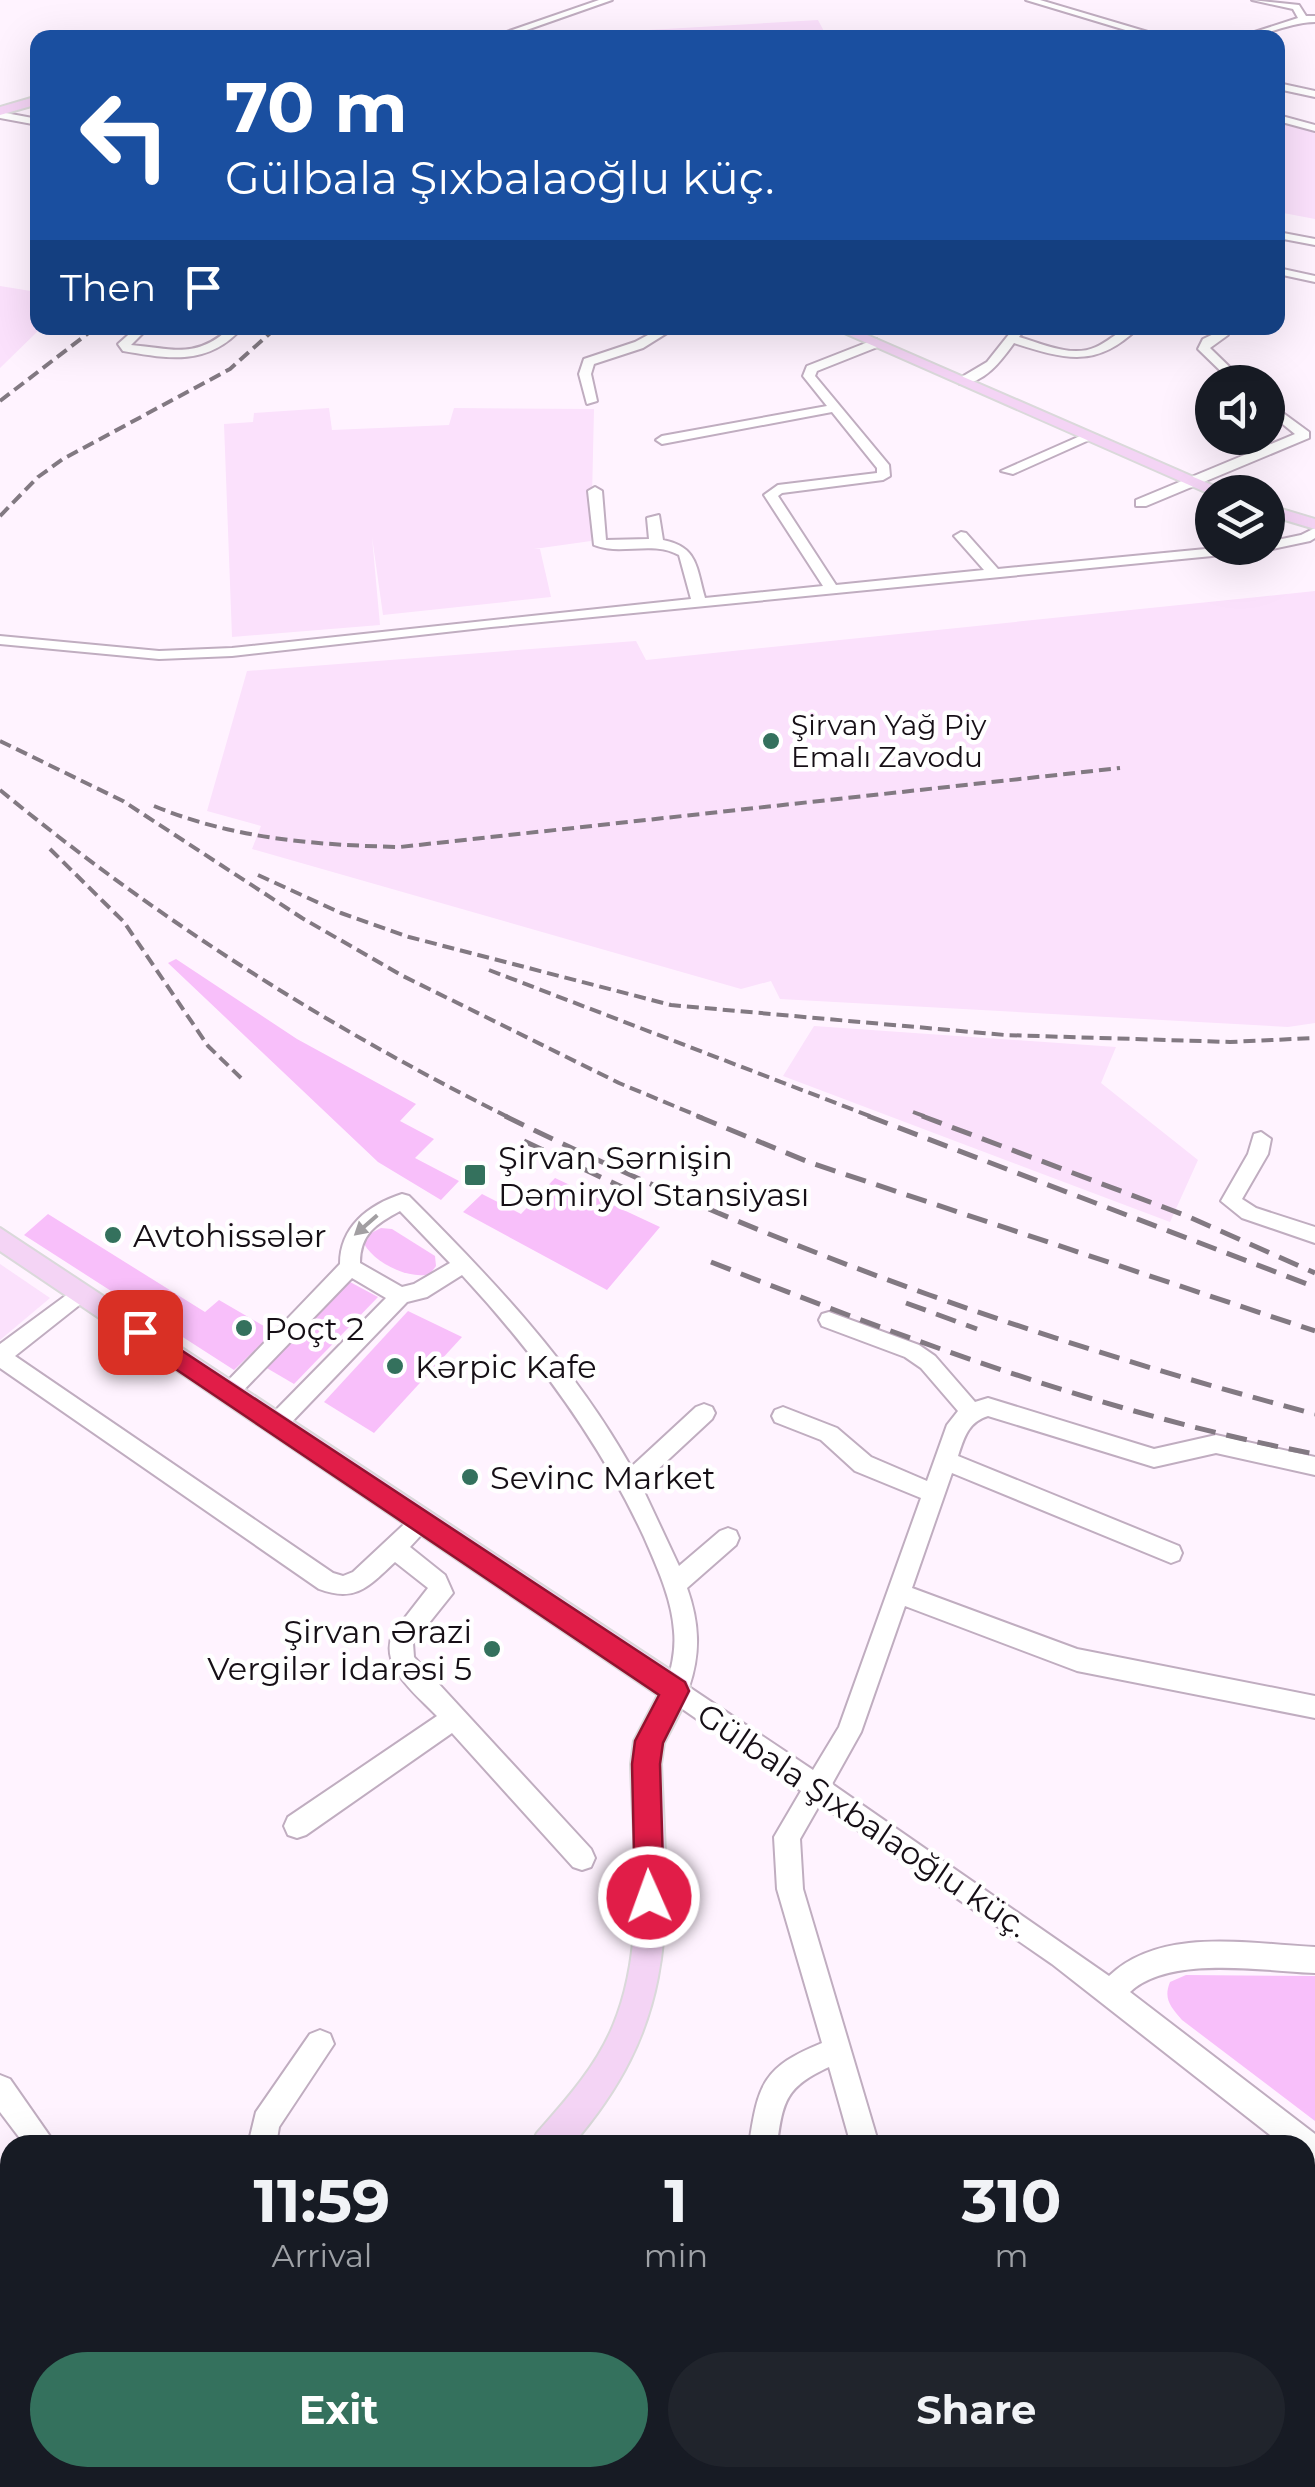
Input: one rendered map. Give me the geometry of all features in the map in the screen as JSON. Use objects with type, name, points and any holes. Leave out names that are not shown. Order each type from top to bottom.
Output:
[{"type":"main road","points":[[0,113],[30,103]]},
{"type":"main road","points":[[857,335],[1195,482]]},
{"type":"main road","points":[[1285,515],[1315,524]]},
{"type":"main road","name":"Gülbala Şıxbalaoğlu küç.","points":[[0,1238],[676,1691]]},
{"type":"main road","points":[[557,2135],[611,2066],[644,1988],[650,1930],[646,1764],[649,1741],[676,1691]]},
{"type":"street","points":[[518,30],[608,0]]},
{"type":"street","points":[[1030,0],[1136,30]]},
{"type":"street","points":[[1256,0],[1296,7],[1303,18]]},
{"type":"street","points":[[1265,30],[1303,18],[1315,19]]},
{"type":"street","points":[[1285,88],[1315,94]]},
{"type":"street","points":[[0,113],[30,120]]},
{"type":"street","points":[[1285,120],[1315,128]]},
{"type":"street","points":[[1285,236],[1315,242]]},
{"type":"street","points":[[1285,273],[1315,279]]},
{"type":"street","points":[[134,335],[124,344],[127,348],[194,354],[218,346],[229,335]]},
{"type":"street","points":[[591,401],[585,374],[588,362],[640,346],[658,335]]},
{"type":"street","points":[[964,381],[987,368],[1014,335]]},
{"type":"street","points":[[1022,335],[1082,357],[1123,335]]},
{"type":"street","points":[[1221,365],[1204,349],[1207,342],[1222,335]]},
{"type":"street","points":[[832,589],[771,495],[778,489],[883,476],[884,468],[809,376],[811,369],[876,343]]},
{"type":"street","points":[[662,440],[834,408]]},
{"type":"street","points":[[1285,417],[1310,434]]},
{"type":"street","points":[[1212,475],[1310,434]]},
{"type":"street","points":[[1008,472],[1092,436]]},
{"type":"street","points":[[1140,503],[1195,482]]},
{"type":"street","points":[[595,491],[599,542],[673,545],[685,553],[699,602]]},
{"type":"street","points":[[654,518],[656,544]]},
{"type":"street","points":[[1285,543],[1315,532]]},
{"type":"street","points":[[961,536],[994,573]]},
{"type":"street","points":[[0,640],[133,654],[198,654],[1195,554]]},
{"type":"street","points":[[1260,1139],[1258,1154],[1231,1200],[1249,1213],[1315,1235]]},
{"type":"street","points":[[229,1391],[350,1267],[348,1244],[357,1230],[402,1201],[550,1360],[629,1482],[686,1618],[686,1666],[676,1691]]},
{"type":"street","points":[[277,1423],[400,1296],[420,1291],[464,1264]]},
{"type":"street","points":[[350,1267],[400,1296]]},
{"type":"street","points":[[80,1292],[0,1356],[328,1582],[344,1586],[361,1579],[422,1522]]},
{"type":"street","points":[[829,1320],[912,1351],[928,1362],[971,1412]]},
{"type":"street","points":[[862,2135],[790,1889],[788,1838],[849,1732],[958,1426],[971,1412],[988,1407],[1154,1458],[1167,1458],[1204,1443],[1315,1466]]},
{"type":"street","points":[[629,1482],[704,1413]]},
{"type":"street","points":[[783,1416],[829,1434],[863,1464],[933,1494]]},
{"type":"street","points":[[944,1460],[1172,1553]]},
{"type":"street","points":[[674,1584],[728,1538]]},
{"type":"street","points":[[396,1549],[437,1582],[442,1594],[401,1640],[402,1660],[582,1858]]},
{"type":"street","points":[[898,1594],[1077,1660],[1315,1707]]},
{"type":"street","name":"Gülbala Şıxbalaoğlu küç.","points":[[676,1691],[1110,1993],[1293,2135]]},
{"type":"street","points":[[298,1826],[454,1718]]},
{"type":"street","points":[[1110,1993],[1136,1969],[1153,1962],[1210,1958],[1315,1960]]},
{"type":"street","points":[[264,2135],[266,2122],[320,2044]]},
{"type":"street","points":[[764,2135],[768,2105],[776,2084],[793,2068],[838,2050]]},
{"type":"street","points":[[0,2090],[34,2135]]},
{"type":"shaded area","points":[[818,20],[823,30],[648,30]]},
{"type":"shaded area","points":[[1285,124],[1315,130],[1315,219],[1285,213]]},
{"type":"shaded area","points":[[0,286],[30,291],[30,335],[34,335],[0,368]]},
{"type":"shaded area","points":[[329,408],[332,430],[449,425],[454,408],[594,409],[591,541],[534,549],[540,549],[551,597],[383,615],[372,537],[380,625],[232,637],[224,424],[253,422],[254,413]]},
{"type":"shaded area","name":"Şirvan Yağ Piy Emalı Zavodu","points":[[1315,591],[1315,1023],[1288,1027],[780,999],[771,981],[741,989],[252,849],[261,826],[207,811],[247,671],[636,641],[646,660]]},
{"type":"shaded area","points":[[176,959],[297,1039],[416,1104],[400,1121],[434,1139],[415,1158],[459,1181],[441,1200],[378,1162],[168,963]]},
{"type":"shaded area","points":[[814,1026],[1116,1047],[1101,1083],[1198,1160],[1170,1222],[783,1076]]},
{"type":"shaded area","points":[[555,1178],[660,1227],[607,1290],[463,1212],[482,1194],[521,1214]]},
{"type":"shaded area","points":[[48,1214],[205,1312],[219,1300],[274,1332],[234,1370],[24,1235]]},
{"type":"shaded area","points":[[381,1228],[392,1229],[435,1256],[436,1266],[430,1274],[412,1275],[376,1258],[364,1244],[365,1236]]},
{"type":"shaded area","points":[[0,1264],[50,1298],[0,1340]]},
{"type":"shaded area","points":[[350,1282],[378,1297],[294,1384],[265,1367]]},
{"type":"shaded area","points":[[408,1311],[462,1337],[374,1433],[324,1402]]},
{"type":"shaded area","points":[[1186,1975],[1315,1976],[1315,2121],[1182,2020],[1167,1993],[1170,1982]]},
{"type":"railway","points":[[0,401],[86,335]]},
{"type":"railway","points":[[0,516],[38,477],[63,459],[230,369],[268,335]]},
{"type":"railway","points":[[0,741],[123,801],[302,918],[401,975],[619,1083],[703,1118]]},
{"type":"railway","points":[[154,806],[245,833],[400,847],[1120,768]]},
{"type":"railway","points":[[0,790],[121,883],[246,969],[375,1047],[510,1118]]},
{"type":"railway","points":[[50,849],[124,922],[208,1046],[241,1078]]},
{"type":"railway","points":[[258,875],[341,913],[409,937],[671,1005],[1005,1035],[1230,1042],[1315,1038]]},
{"type":"railway","points":[[489,970],[875,1118]]},
{"type":"railway","points":[[913,1112],[929,1118]]},
{"type":"railway","points":[[505,1116],[701,1206],[902,1285],[1107,1354],[1315,1414]]},
{"type":"railway","points":[[697,1116],[811,1163],[1315,1331]]},
{"type":"railway","points":[[868,1116],[1315,1287]]},
{"type":"railway","points":[[922,1116],[1187,1216],[1315,1273]]},
{"type":"railway","points":[[524,1141],[624,1188]]},
{"type":"railway","points":[[711,1262],[934,1346],[1084,1396],[1315,1454]]},
{"type":"railway","points":[[906,1303],[977,1329]]},
{"type":"place","name":"Şirvan Yağ Piy Emalı Zavodu","points":[[771,741]]},
{"type":"place","name":"Şirvan Sərnişin Dəmiryol Stansiyası","points":[[475,1175]]},
{"type":"place","name":"Avtohissələr","points":[[113,1235]]},
{"type":"place","name":"Poçt 2","points":[[244,1328]]},
{"type":"place","name":"Kərpic Kafe","points":[[395,1366]]},
{"type":"place","name":"Sevinc Market","points":[[470,1477]]},
{"type":"place","name":"Şirvan Ərazi Vergilər İdarəsi 5","points":[[492,1649]]},
{"type":"route","points":[[140,1332],[676,1691],[649,1741],[649,1897]]}]
